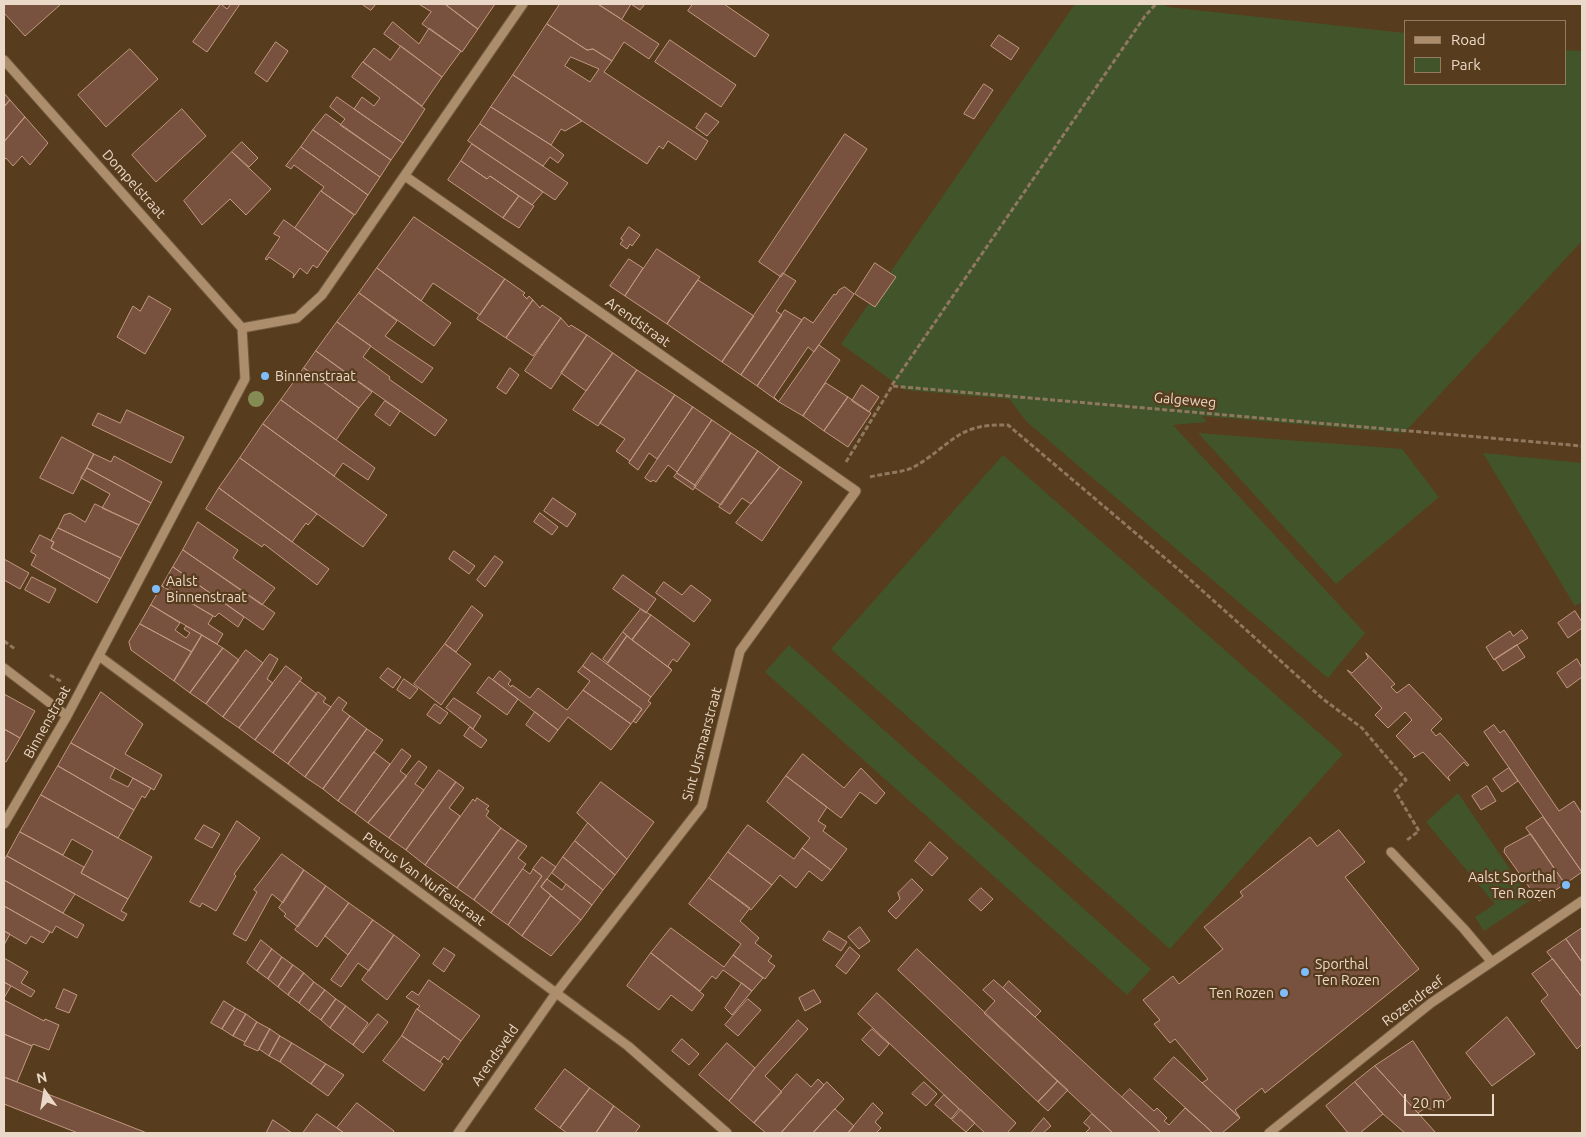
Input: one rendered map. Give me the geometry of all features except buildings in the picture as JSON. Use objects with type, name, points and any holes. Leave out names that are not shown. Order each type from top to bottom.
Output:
[{"type":"street","points":[[242,328],[297,318],[322,295],[523,4]]},
{"type":"street","name":"Dompelstraat","points":[[4,60],[242,328]]},
{"type":"street","name":"Arendstraat","points":[[405,176],[856,491]]},
{"type":"street","name":"Binnenstraat","points":[[4,824],[68,716],[245,379],[242,328]]},
{"type":"street","name":"Sint Ursmaarstraat","points":[[556,994],[702,806],[740,651],[856,491]]},
{"type":"street","name":"Petrus Van Nuffelstraat","points":[[98,656],[628,1046],[727,1133]]},
{"type":"street","points":[[4,668],[68,716]]},
{"type":"street","points":[[1391,852],[1464,929],[1491,961]]},
{"type":"street","name":"Rozendreef","points":[[1269,1133],[1431,1003],[1582,901]]},
{"type":"street","name":"Arendsveld","points":[[458,1133],[556,994]]},
{"type":"path","points":[[837,478],[892,386],[1145,16],[1156,4]]},
{"type":"path","name":"Galgeweg","points":[[892,386],[1582,446]]},
{"type":"path","points":[[845,484],[910,468],[960,433],[986,424],[1008,425],[1185,575],[1324,699],[1362,728],[1406,780],[1394,791],[1419,831],[1391,852]]},
{"type":"path","points":[[4,641],[18,652]]},
{"type":"path","points":[[46,673],[80,691]]},
{"type":"green space","points":[[1075,4],[1163,4],[1168,7],[1404,33],[1404,85],[1566,85],[1566,50],[1582,51],[1582,241],[1404,433],[1202,416],[1207,422],[1173,425],[1365,633],[1328,678],[1027,422],[1009,399],[905,390],[841,344]]},
{"type":"green space","points":[[1198,433],[1402,449],[1439,497],[1336,584]]},
{"type":"green space","points":[[1483,453],[1582,463],[1582,602],[1575,606]]},
{"type":"green space","points":[[1003,455],[1343,754],[1170,949],[831,649]]},
{"type":"green space","points":[[789,645],[1151,969],[1127,995],[765,672]]},
{"type":"green space","points":[[1458,793],[1531,900],[1484,931],[1475,917],[1495,904],[1426,822]]},
{"type":"place","name":"Binnenstraat","points":[[265,376]]},
{"type":"place","name":"Aalst Binnenstraat","points":[[156,589]]},
{"type":"place","name":"Aalst Sporthal Ten Rozen","points":[[1566,885]]},
{"type":"place","name":"Sporthal Ten Rozen","points":[[1305,972]]},
{"type":"place","name":"Ten Rozen","points":[[1284,993]]}]
